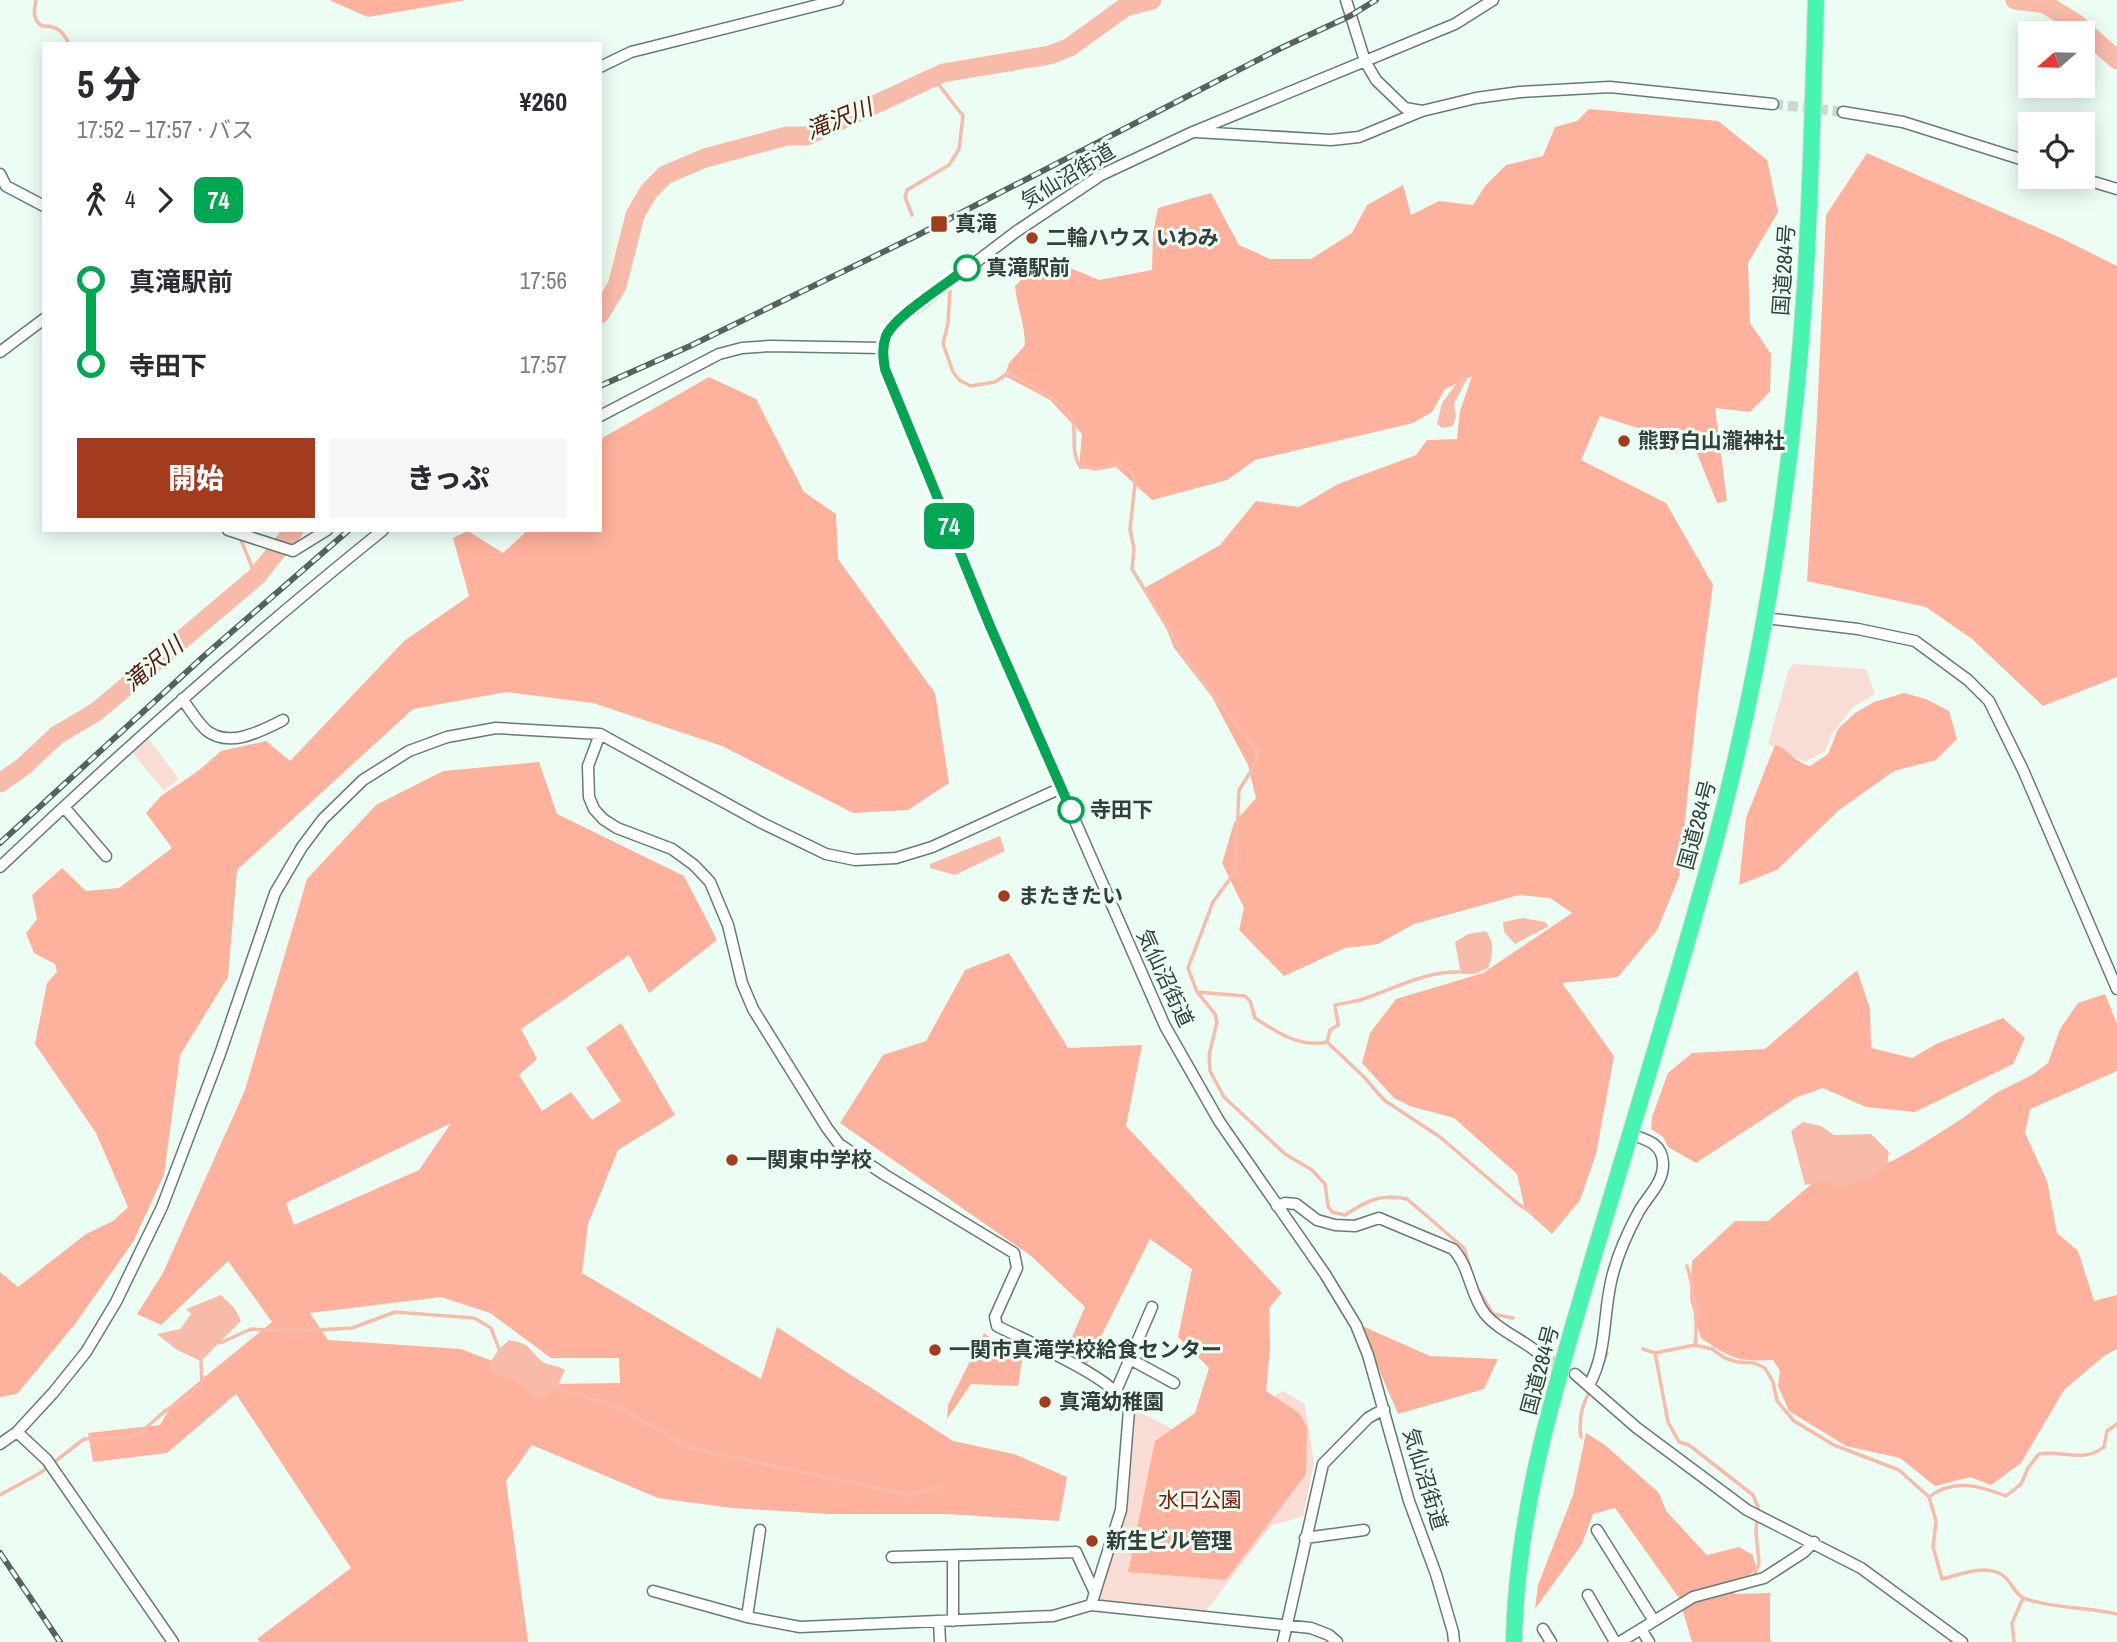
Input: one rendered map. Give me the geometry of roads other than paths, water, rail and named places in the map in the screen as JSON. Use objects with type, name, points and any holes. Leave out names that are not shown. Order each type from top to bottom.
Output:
[{"type":"highway","name":"国道284号","points":[[1514,1642],[1527,1518],[1553,1396],[1714,844],[1743,731],[1765,618],[1783,507],[1805,288],[1816,0]]},
{"type":"street","points":[[602,66],[631,52],[838,0]]},
{"type":"street","points":[[1346,0],[1365,61],[1376,80],[1405,108],[1422,111]]},
{"type":"street","points":[[1470,0],[1476,11]]},
{"type":"street","name":"気仙沼街道","points":[[1454,1642],[1443,1597],[1409,1501],[1384,1409],[1356,1325],[1343,1301],[1213,1112],[1165,1026],[990,626],[885,369],[883,348],[889,332],[902,318],[1057,203],[1101,175],[1193,132],[1455,24],[1493,0]]},
{"type":"street","points":[[1193,132],[1331,140],[1359,137],[1422,111],[1476,99],[1520,92],[1610,87],[1773,104]]},
{"type":"street","points":[[1843,112],[1903,122],[2018,158]]},
{"type":"street","points":[[0,174],[6,186],[42,205]]},
{"type":"street","points":[[2095,182],[2117,189]]},
{"type":"street","points":[[0,352],[42,320]]},
{"type":"street","points":[[602,415],[719,354],[731,351],[770,346],[883,348]]},
{"type":"street","points":[[235,532],[293,551],[324,532]]},
{"type":"street","points":[[0,867],[182,699],[283,611],[381,532]]},
{"type":"street","points":[[1765,618],[1858,629],[1915,641],[1959,673],[1989,701],[2023,770],[2117,989]]},
{"type":"street","points":[[182,699],[206,730],[229,739],[253,734],[283,720]]},
{"type":"street","points":[[0,1444],[17,1432],[53,1393],[86,1352],[116,1302],[162,1207],[220,1054],[275,893],[302,847],[323,819],[363,780],[408,751],[447,737],[496,728],[600,734],[772,828],[826,854],[855,860],[896,858],[932,847],[1061,788]]},
{"type":"street","points":[[600,734],[588,766],[589,797],[594,809],[617,828],[671,849],[694,865],[710,882],[728,925],[742,983],[753,1009],[839,1144],[1014,1253],[1017,1268],[995,1317],[997,1326],[1096,1377],[1116,1391],[1127,1403],[1129,1410],[1121,1510],[1091,1605]]},
{"type":"street","points":[[64,807],[106,856]]},
{"type":"street","points":[[1589,1385],[1602,1352],[1614,1271],[1637,1214],[1658,1182],[1663,1166],[1661,1150],[1657,1146],[1630,1134]]},
{"type":"street","points":[[1278,1206],[1285,1203],[1296,1204],[1317,1220],[1335,1225],[1355,1226],[1379,1219],[1453,1249],[1460,1256],[1479,1306],[1487,1317],[1538,1353]]},
{"type":"street","points":[[1116,1391],[1152,1307]]},
{"type":"street","points":[[1130,1359],[1174,1383]]},
{"type":"street","points":[[1574,1374],[1637,1427],[1747,1510],[1861,1568],[1962,1642]]},
{"type":"street","points":[[1283,1642],[1284,1626],[1323,1464],[1368,1418],[1384,1409]]},
{"type":"street","points":[[17,1432],[47,1460],[173,1642]]},
{"type":"street","points":[[747,1617],[760,1530]]},
{"type":"street","points":[[1305,1538],[1364,1530]]},
{"type":"street","points":[[1597,1530],[1654,1621]]},
{"type":"street","points":[[1588,1595],[1618,1642],[1693,1597],[1764,1578],[1804,1552],[1814,1542]]},
{"type":"street","points":[[892,1557],[1076,1552],[1095,1593]]},
{"type":"street","points":[[953,1556],[953,1620]]},
{"type":"street","points":[[653,1591],[747,1617],[800,1627],[1053,1616],[1091,1605],[1311,1628],[1329,1635],[1336,1642]]},
{"type":"street","points":[[939,1621],[940,1642]]},
{"type":"street","points":[[1543,1629],[1552,1642]]},
{"type":"street","points":[[1641,1629],[1649,1642]]},
{"type":"waterway","points":[[36,0],[34,11],[37,21],[42,26],[58,30],[68,42]]},
{"type":"waterway","name":"滝沢川","points":[[602,311],[617,286],[635,215],[649,191],[665,175],[705,158],[787,136],[807,136],[943,73],[1050,55],[1070,47],[1125,7],[1152,0]]},
{"type":"waterway","name":"滝沢川","points":[[2015,0],[2045,4],[2077,24],[2117,60]]},
{"type":"waterway","points":[[912,215],[905,197],[907,190],[949,165],[959,149],[963,116],[939,85],[925,82]]},
{"type":"waterway","points":[[950,289],[948,323],[943,344],[953,372],[959,380],[971,386],[995,382],[1008,373],[1045,394],[1070,415],[1079,465],[1095,469],[1119,465],[1132,472],[1135,483],[1130,529],[1134,549],[1132,569],[1194,671],[1258,752],[1253,768],[1239,790],[1235,872],[1213,902],[1188,968],[1197,992],[1215,1014],[1217,1022],[1209,1055],[1210,1071],[1224,1097],[1285,1154],[1312,1170],[1325,1184],[1328,1206],[1332,1212],[1345,1215],[1367,1202],[1381,1198],[1407,1199],[1464,1248],[1470,1268]]},
{"type":"waterway","name":"滝沢川","points":[[0,783],[24,766],[57,735],[96,712],[256,577],[292,532]]},
{"type":"waterway","points":[[239,535],[256,577]]},
{"type":"waterway","points":[[1197,992],[1245,996],[1250,1001],[1255,1018],[1289,1038],[1317,1043],[1327,1042],[1330,1030],[1338,1025],[1335,1005],[1363,999],[1422,977],[1459,972]]},
{"type":"waterway","points":[[1327,1042],[1384,1100],[1440,1137],[1532,1213]]},
{"type":"waterway","points":[[1643,1349],[1655,1353],[1695,1345],[1695,1305],[1687,1266]]},
{"type":"waterway","points":[[1479,1291],[1493,1314],[1513,1318]]},
{"type":"waterway","points":[[220,1343],[251,1329],[294,1331],[352,1328],[395,1312],[474,1318],[491,1328],[499,1349]]},
{"type":"waterway","points":[[1695,1345],[1712,1349],[1737,1362],[1754,1363],[1765,1368],[1773,1382],[1777,1401],[1794,1421],[1834,1445],[1899,1470],[1929,1497],[1936,1521],[1933,1547],[1942,1579],[1976,1570],[1994,1571],[2008,1580],[2023,1598],[2049,1605],[2117,1614]]},
{"type":"waterway","points":[[1595,1383],[1607,1353]]},
{"type":"waterway","points":[[1655,1353],[1668,1422],[1679,1442],[1689,1445],[1753,1495],[1758,1507],[1756,1532],[1759,1563],[1753,1578]]},
{"type":"waterway","points":[[0,1495],[40,1473],[84,1439],[123,1438],[139,1434],[202,1384],[201,1361]]},
{"type":"waterway","points":[[557,1388],[618,1407],[690,1448],[910,1495],[941,1486]]},
{"type":"waterway","points":[[1581,1437],[1582,1412],[1591,1389]]},
{"type":"waterway","points":[[1929,1497],[1948,1487],[1957,1486],[1987,1489],[2006,1496],[2021,1484],[2028,1468],[2039,1454],[2081,1455],[2096,1452],[2104,1447],[2107,1431],[2117,1424]]},
{"type":"waterway","points":[[2014,1642],[2012,1623],[2023,1598]]},
{"type":"tunnel","points":[[1773,104],[1843,112]]},
{"type":"tunnel","points":[[1538,1353],[1566,1369]]},
{"type":"railway","points":[[602,385],[690,346],[918,235],[1281,48],[1350,16],[1376,0]]},
{"type":"railway","points":[[0,843],[204,656],[347,532]]},
{"type":"railway","points":[[0,1553],[60,1642]]},
{"type":"place","name":"真滝","points":[[939,224]]},
{"type":"place","name":"二輪ハウス いわみ","points":[[1032,238]]},
{"type":"place","name":"真滝駅前","points":[[967,268]]},
{"type":"place","name":"熊野白山瀧神社","points":[[1624,441]]},
{"type":"place","name":"寺田下","points":[[1071,810]]},
{"type":"place","name":"またきたい","points":[[1004,896]]},
{"type":"place","name":"一関東中学校","points":[[732,1160]]},
{"type":"place","name":"一関市真滝学校給食センター","points":[[935,1350]]},
{"type":"place","name":"真滝幼稚園","points":[[1045,1402]]},
{"type":"place","name":"新生ビル管理","points":[[1092,1541]]},
{"type":"park label","name":"水口公園","points":[[1200,1500]]}]
